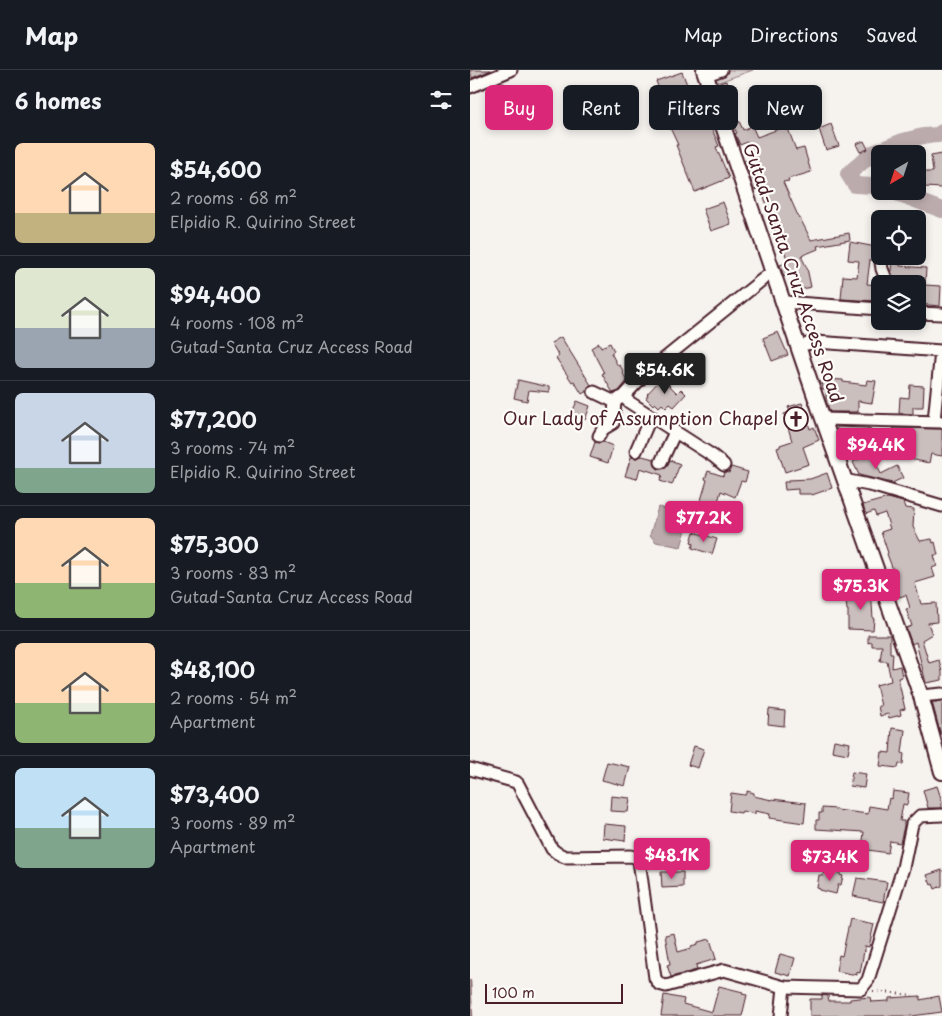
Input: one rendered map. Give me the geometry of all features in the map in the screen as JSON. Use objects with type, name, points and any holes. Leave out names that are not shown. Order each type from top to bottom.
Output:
[{"type":"main road","name":"Gutad-Santa Cruz Access Road","points":[[705,73],[844,480],[921,696],[942,772]]},
{"type":"street","points":[[470,87],[512,70]]},
{"type":"street","points":[[705,73],[721,70]]},
{"type":"street","points":[[599,436],[603,429],[613,423],[620,400],[643,376],[773,271]]},
{"type":"street","points":[[783,302],[871,308]]},
{"type":"street","points":[[926,313],[942,314]]},
{"type":"street","points":[[798,346],[816,342],[942,351],[938,422],[823,419]]},
{"type":"street","points":[[594,392],[629,402],[724,465]]},
{"type":"street","points":[[636,451],[651,416]]},
{"type":"street","points":[[661,462],[675,432]]},
{"type":"street","points":[[844,480],[874,486],[942,506]]},
{"type":"street","points":[[921,696],[942,694]]},
{"type":"street","points":[[470,769],[516,782],[552,849],[565,857],[636,856],[639,860],[655,978],[659,984],[666,986],[724,970],[784,987],[861,989],[868,980],[903,868],[912,824],[920,816],[942,815]]},
{"type":"street","points":[[781,1016],[784,987]]},
{"type":"path","points":[[861,989],[913,995]]},
{"type":"shaded area","points":[[711,70],[753,70],[716,83]]},
{"type":"shaded area","points":[[658,507],[690,515],[681,547],[656,542],[650,535]]},
{"type":"building","points":[[470,70],[491,70],[472,78]]},
{"type":"building","points":[[682,72],[687,85],[657,85],[656,81]]},
{"type":"building","points":[[726,81],[727,85],[720,85],[719,83]]},
{"type":"building","points":[[738,121],[743,130],[748,128],[748,130],[754,130],[757,137],[776,130],[788,130],[796,150],[804,148],[811,172],[783,182],[811,240],[849,233],[850,240],[817,246],[818,249],[801,256],[807,268],[811,287],[799,290],[794,273],[784,277],[780,265],[788,262],[782,244],[779,246],[772,232],[777,229],[760,188],[754,190],[744,161],[752,159],[747,142],[740,145],[735,134],[737,133],[735,130],[738,130]]},
{"type":"building","points":[[831,124],[839,146],[826,150],[819,130],[822,130],[822,128]]},
{"type":"building","points":[[671,130],[713,130],[719,146],[716,147],[729,178],[695,192],[676,145],[678,145]]},
{"type":"building","points":[[864,141],[868,149],[860,152],[856,144]]},
{"type":"building","points":[[942,154],[942,188],[926,187],[926,172],[933,172],[931,156]]},
{"type":"building","points":[[723,202],[731,224],[711,231],[703,209]]},
{"type":"building","points":[[850,242],[871,246],[867,284],[871,284],[871,301],[841,299],[843,276],[857,277],[859,261],[848,260]]},
{"type":"building","points":[[892,265],[926,268],[926,275],[892,275]]},
{"type":"building","points":[[926,285],[941,286],[940,306],[926,305]]},
{"type":"building","points":[[778,332],[788,355],[772,361],[763,338]]},
{"type":"building","points":[[561,337],[591,385],[582,394],[556,358],[559,356],[551,343]]},
{"type":"building","points":[[599,343],[601,347],[610,343],[614,351],[611,353],[624,373],[627,381],[619,391],[613,393],[602,374],[604,373],[591,348]]},
{"type":"building","points":[[662,378],[677,393],[681,389],[686,394],[674,407],[670,404],[666,408],[662,404],[659,407],[655,403],[653,405],[646,398],[647,394]]},
{"type":"building","points":[[823,379],[843,380],[843,382],[866,385],[867,380],[876,381],[872,403],[858,401],[858,412],[830,412],[826,401],[826,389],[822,389]]},
{"type":"building","points":[[518,380],[549,387],[549,392],[529,390],[527,401],[514,398]]},
{"type":"building","points":[[910,385],[924,386],[923,407],[913,407],[913,414],[899,413],[900,397],[909,398]]},
{"type":"building","points":[[577,401],[590,406],[585,420],[571,415]]},
{"type":"building","points":[[802,403],[810,429],[814,427],[819,440],[803,447],[809,464],[785,472],[777,448],[792,441],[784,414],[790,412],[788,407]]},
{"type":"building","points":[[837,427],[866,428],[871,429],[871,431],[892,434],[894,428],[942,429],[942,456],[931,454],[929,463],[890,455],[891,453],[877,450],[856,448],[857,442],[840,441]]},
{"type":"building","points":[[595,442],[603,442],[613,446],[608,463],[590,457]]},
{"type":"building","points":[[871,453],[881,474],[897,466],[903,478],[892,483],[859,475],[853,462]]},
{"type":"building","points":[[642,456],[654,459],[655,466],[658,469],[666,468],[670,460],[680,464],[672,485],[660,481],[662,475],[640,468],[637,479],[625,476],[631,457]]},
{"type":"building","points":[[731,467],[748,472],[745,482],[741,481],[735,497],[721,491],[717,505],[720,507],[716,517],[707,514],[702,530],[693,527],[708,471],[723,476],[724,472],[729,473]]},
{"type":"building","points":[[827,473],[832,488],[812,495],[798,494],[798,489],[785,490],[784,482],[789,482],[788,480],[810,479]]},
{"type":"building","points":[[888,498],[903,502],[905,508],[914,509],[913,527],[920,541],[932,539],[933,543],[935,542],[938,555],[934,555],[937,566],[932,568],[935,577],[915,583],[921,604],[936,603],[937,622],[928,623],[932,634],[922,640],[929,663],[939,660],[942,680],[926,683],[916,642],[912,644],[906,628],[912,626],[906,609],[910,608],[906,595],[899,597],[881,532],[890,529],[885,513],[876,516],[874,511],[866,514],[863,505]]},
{"type":"building","points":[[694,532],[717,539],[712,554],[692,548],[694,543],[691,542]]},
{"type":"building","points":[[871,589],[874,619],[873,630],[848,629],[846,601],[853,600],[853,590]]},
{"type":"building","points":[[868,635],[890,635],[890,653],[893,653],[892,668],[900,666],[902,677],[898,678],[905,709],[900,710],[901,715],[889,718],[888,714],[880,716],[878,706],[881,706],[876,685],[891,681],[887,661],[880,661],[882,646],[872,646],[872,642],[868,643]]},
{"type":"building","points":[[932,702],[942,702],[942,732],[940,732]]},
{"type":"building","points":[[769,709],[785,711],[784,726],[768,724]]},
{"type":"building","points":[[892,728],[905,730],[902,753],[904,754],[903,764],[899,764],[898,768],[880,766],[882,752],[890,753]]},
{"type":"building","points":[[834,740],[850,743],[848,754],[832,751]]},
{"type":"building","points":[[694,746],[704,749],[698,768],[688,765]]},
{"type":"building","points":[[607,762],[630,767],[625,786],[602,780]]},
{"type":"building","points":[[852,772],[866,774],[864,788],[850,786]]},
{"type":"building","points":[[937,786],[942,801],[942,808],[928,808],[923,790]]},
{"type":"building","points":[[747,791],[754,793],[754,796],[772,800],[806,803],[804,823],[769,818],[770,814],[755,811],[755,814],[729,811],[731,793],[745,795]]},
{"type":"building","points":[[893,791],[909,793],[907,805],[903,804],[900,821],[904,821],[904,826],[900,843],[890,841],[888,853],[862,849],[864,832],[816,829],[816,820],[819,820],[819,813],[822,813],[822,808],[868,814],[869,806],[887,809],[889,798],[892,799]]},
{"type":"building","points":[[611,796],[630,798],[628,812],[610,811]]},
{"type":"building","points":[[604,824],[626,826],[625,841],[603,838]]},
{"type":"building","points":[[824,870],[840,873],[843,876],[836,894],[817,888],[819,875],[823,876]]},
{"type":"building","points":[[942,870],[942,886],[935,889],[927,875]]},
{"type":"building","points":[[661,872],[683,872],[683,887],[662,888]]},
{"type":"building","points":[[857,878],[887,882],[883,902],[853,896]]},
{"type":"building","points":[[850,919],[874,924],[869,947],[865,946],[860,973],[857,972],[857,975],[836,971],[839,955],[842,956]]},
{"type":"building","points":[[674,933],[678,952],[692,948],[691,946],[698,944],[698,942],[710,939],[716,959],[696,965],[697,970],[671,977],[667,965],[670,964],[665,935]]},
{"type":"building","points":[[780,954],[795,958],[790,976],[775,972]]},
{"type":"building","points":[[719,986],[743,992],[742,994],[747,995],[742,1016],[661,1016],[664,995],[684,999],[683,1004],[712,1012]]},
{"type":"building","points":[[822,995],[828,996],[829,1001],[850,1001],[850,999],[870,997],[871,1002],[889,1001],[889,998],[920,996],[920,1000],[939,996],[942,1012],[912,1016],[810,1016],[810,999],[822,999]]},
{"type":"waterway","points":[[893,145],[923,136],[938,135],[942,132]]},
{"type":"waterway","points":[[871,155],[848,174],[855,185],[871,186]]},
{"type":"waterway","points":[[915,200],[942,210]]},
{"type":"waterway","points":[[470,981],[472,1016]]},
{"type":"place","name":"Our Lady of Assumption Chapel","points":[[796,419]]}]
